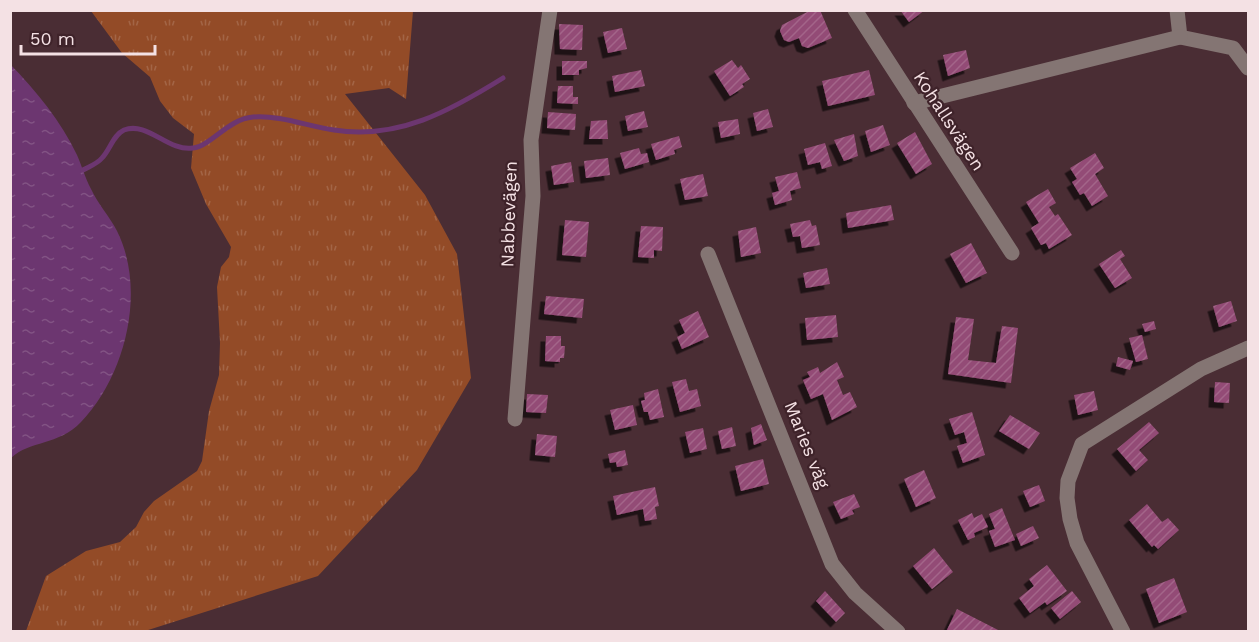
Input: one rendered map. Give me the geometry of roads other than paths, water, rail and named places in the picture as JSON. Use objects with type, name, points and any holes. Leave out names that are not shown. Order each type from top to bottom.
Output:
[{"type":"street","name":"Nabbevägen","points":[[515,419],[532,196],[531,140],[550,10]]},
{"type":"street","name":"Kohallsvägen","points":[[855,10],[1012,253]]},
{"type":"street","points":[[1177,10],[1180,37]]},
{"type":"street","points":[[914,103],[1180,37],[1233,48],[1248,68]]},
{"type":"street","name":"Maries väg","points":[[708,254],[832,564],[855,593],[898,632]]},
{"type":"street","points":[[1123,632],[1077,543],[1070,519],[1067,498],[1068,481],[1082,444],[1192,374],[1248,348]]},
{"type":"water","points":[[10,64],[39,96],[64,130],[94,195],[117,231],[126,255],[130,280],[127,332],[120,357],[96,403],[72,430],[27,448],[11,458]]},
{"type":"waterway","points":[[83,170],[105,155],[120,132],[133,128],[184,148],[200,146],[236,122],[253,117],[283,119],[334,130],[380,131],[402,127],[443,112],[503,78]]}]
